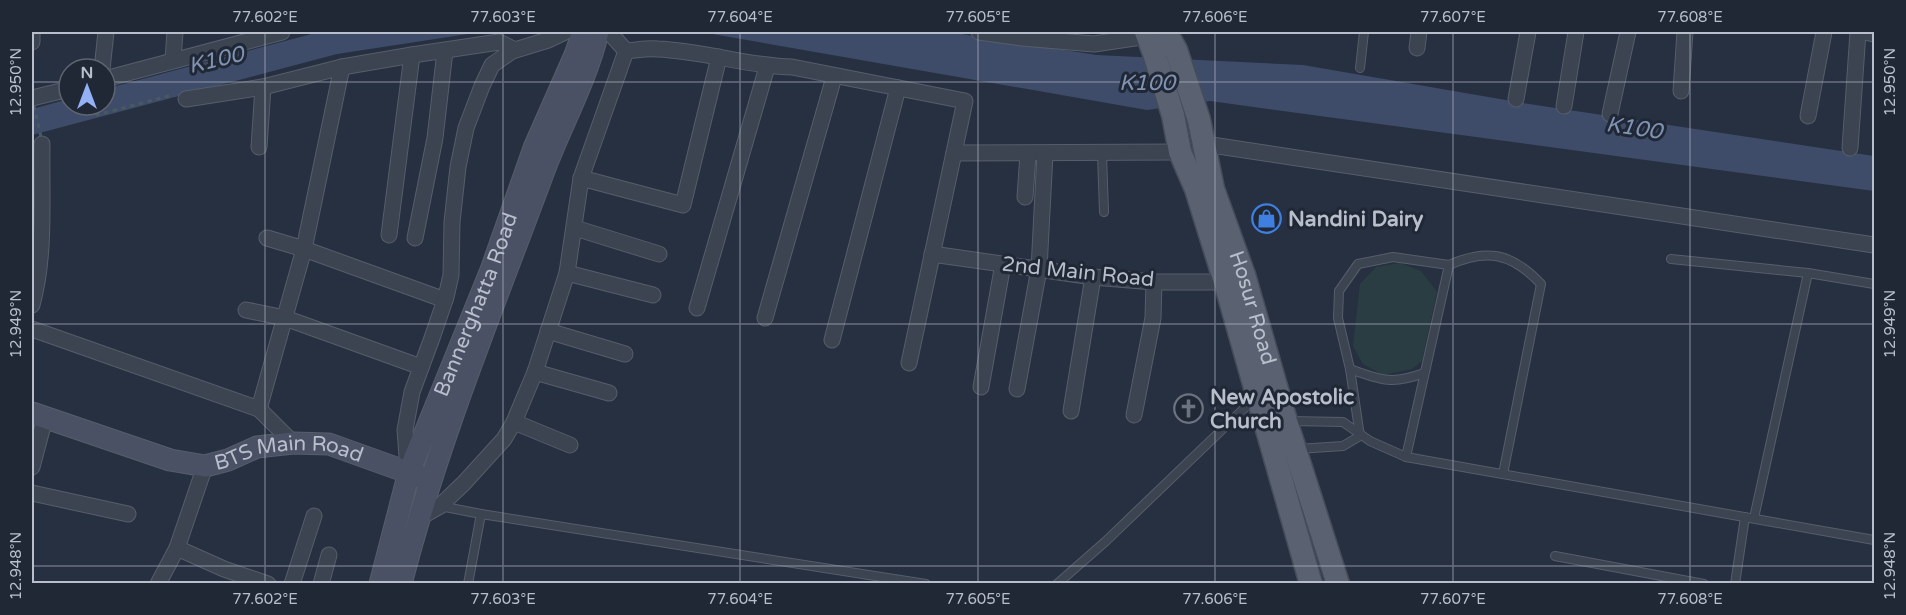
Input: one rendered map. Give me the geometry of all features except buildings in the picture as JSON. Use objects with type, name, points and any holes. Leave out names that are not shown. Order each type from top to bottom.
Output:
[{"type":"main road","name":"Bannerghatta Road","points":[[380,584],[409,472],[491,270],[534,148],[583,32]]},
{"type":"main road","points":[[401,584],[417,519],[483,330],[549,156],[583,78],[598,32]]},
{"type":"main road","name":"Hosur Road","points":[[1153,33],[1176,50],[1205,144],[1213,189],[1244,275],[1286,421],[1338,584]]},
{"type":"main road","name":"Hosur Road","points":[[1153,33],[1180,152],[1197,189],[1311,584]]},
{"type":"main road","name":"BTS Main Road","points":[[38,415],[170,460],[205,466],[228,460],[257,447],[293,443],[329,444],[430,481]]},
{"type":"street","points":[[32,32],[32,42]]},
{"type":"street","points":[[103,57],[106,32]]},
{"type":"street","points":[[173,60],[175,32]]},
{"type":"street","points":[[117,76],[247,36],[282,32]]},
{"type":"street","points":[[409,472],[405,429],[412,392],[445,300],[451,275],[452,222],[458,167],[466,128],[492,65],[515,50],[565,32]]},
{"type":"street","points":[[609,32],[626,51]]},
{"type":"street","points":[[979,32],[1094,44],[1153,33]]},
{"type":"street","points":[[1417,48],[1419,32]]},
{"type":"street","points":[[1516,99],[1528,32]]},
{"type":"street","points":[[1564,106],[1576,32]]},
{"type":"street","points":[[1610,114],[1628,32]]},
{"type":"street","points":[[1681,91],[1685,32]]},
{"type":"street","points":[[1808,116],[1824,32]]},
{"type":"street","points":[[1850,148],[1858,32]]},
{"type":"street","points":[[1864,32],[1875,34]]},
{"type":"street","points":[[186,99],[263,87],[342,67],[499,42],[515,50]]},
{"type":"street","points":[[626,51],[657,48],[767,67],[792,67],[965,102],[909,363]]},
{"type":"street","points":[[415,238],[435,138],[445,51]]},
{"type":"street","points":[[417,519],[440,506],[464,483],[504,440],[514,423],[534,372],[567,273],[581,178],[626,51]]},
{"type":"street","points":[[389,235],[412,55]]},
{"type":"street","points":[[581,178],[683,205],[719,57]]},
{"type":"street","points":[[259,409],[304,249],[342,67]]},
{"type":"street","points":[[697,308],[767,67]]},
{"type":"street","points":[[765,318],[834,77]]},
{"type":"street","points":[[259,147],[263,87]]},
{"type":"street","points":[[832,340],[898,88]]},
{"type":"street","points":[[33,102],[57,93]]},
{"type":"street","points":[[32,305],[41,234],[41,140]]},
{"type":"street","points":[[1205,144],[1875,245]]},
{"type":"street","points":[[954,153],[1180,152]]},
{"type":"street","points":[[1025,197],[1028,154]]},
{"type":"street","points":[[1017,389],[1039,269],[1045,154]]},
{"type":"street","points":[[575,228],[659,254]]},
{"type":"street","points":[[267,238],[445,300]]},
{"type":"street","name":"2nd Main Road","points":[[932,254],[1093,277],[1154,282],[1225,282]]},
{"type":"street","points":[[981,387],[1004,264]]},
{"type":"street","points":[[567,273],[652,295]]},
{"type":"street","points":[[1071,411],[1093,277]]},
{"type":"street","points":[[1134,414],[1153,318],[1154,282]]},
{"type":"street","points":[[246,310],[285,318],[421,367]]},
{"type":"street","points":[[32,329],[259,409],[293,443]]},
{"type":"street","points":[[548,331],[625,354]]},
{"type":"street","points":[[534,372],[609,393]]},
{"type":"street","points":[[32,465],[38,415]]},
{"type":"street","points":[[514,423],[570,444]]},
{"type":"street","points":[[158,584],[177,548],[205,466]]},
{"type":"street","points":[[32,493],[128,513]]},
{"type":"street","points":[[292,584],[314,516]]},
{"type":"street","points":[[177,548],[224,569],[268,584]]},
{"type":"street","points":[[321,584],[329,555]]},
{"type":"lane","points":[[1360,68],[1364,32]]},
{"type":"lane","points":[[1102,154],[1104,212]]},
{"type":"lane","points":[[1360,436],[1350,369],[1338,318],[1339,291],[1358,264],[1393,257],[1449,265],[1468,257],[1488,255],[1509,259],[1527,269],[1541,284],[1503,474]]},
{"type":"lane","points":[[1671,259],[1808,273],[1875,284]]},
{"type":"lane","points":[[1406,457],[1449,265]]},
{"type":"lane","points":[[1735,584],[1808,273]]},
{"type":"lane","points":[[1350,369],[1382,380],[1404,380],[1424,373]]},
{"type":"lane","points":[[1057,584],[1107,541],[1257,396]]},
{"type":"lane","points":[[1286,421],[1343,423],[1360,436],[1406,457],[1875,540]]},
{"type":"lane","points":[[1296,450],[1343,446],[1360,436]]},
{"type":"lane","points":[[440,506],[926,584]]},
{"type":"lane","points":[[468,584],[481,514]]},
{"type":"lane","points":[[1555,556],[1704,584]]},
{"type":"path","points":[[33,102],[41,140]]},
{"type":"green space","points":[[1400,263],[1421,271],[1437,292],[1422,361],[1412,369],[1383,375],[1363,364],[1353,346],[1360,284],[1376,267]]},
{"type":"water","name":"K100","points":[[319,32],[481,32],[337,54],[117,112],[117,86]]},
{"type":"water","name":"K100","points":[[639,32],[949,32],[1097,55],[1303,65],[1523,103],[1874,156],[1874,191],[1210,101],[1147,110],[707,33]]},
{"type":"water","name":"K100","points":[[57,102],[57,117],[100,117],[32,135],[32,109]]},
{"type":"place","name":"Nandini Dairy","points":[[1267,219]]},
{"type":"place","name":"New Apostolic Church","points":[[1189,409]]}]
